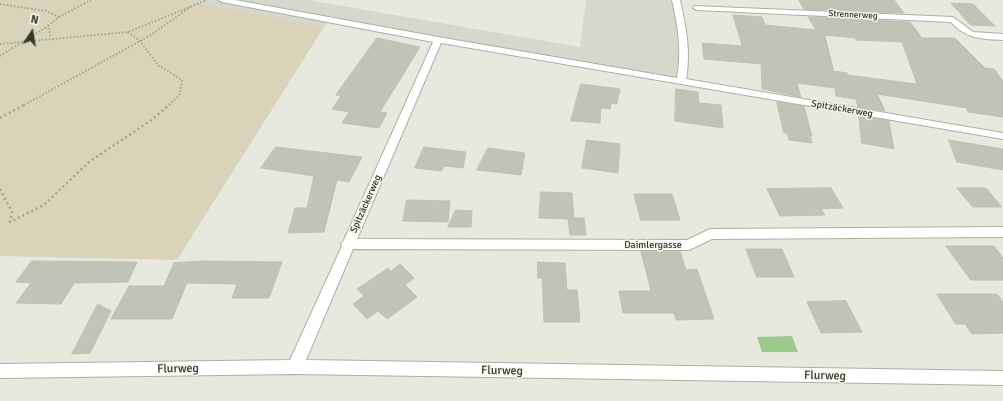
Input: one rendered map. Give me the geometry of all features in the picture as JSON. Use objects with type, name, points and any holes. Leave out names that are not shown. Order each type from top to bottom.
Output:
[{"type":"street","name":"Spitzäckerweg","points":[[222,0],[438,40],[1003,136]]},
{"type":"street","points":[[676,0],[685,36],[685,67],[682,81]]},
{"type":"street","name":"Strennerweg","points":[[697,8],[953,20],[962,30],[977,36],[1003,37]]},
{"type":"street","name":"Spitzäckerweg","points":[[295,368],[347,244],[438,40]]},
{"type":"street","name":"Daimlergasse","points":[[347,244],[689,245],[710,234],[1003,232]]},
{"type":"street","name":"Flurweg","points":[[0,371],[295,368],[1003,378]]},
{"type":"path","points":[[0,56],[72,9],[91,0]]},
{"type":"path","points":[[0,44],[51,38],[128,32],[207,0]]},
{"type":"path","points":[[0,4],[11,7],[52,12],[59,17]]},
{"type":"path","points":[[0,118],[48,93],[151,35],[192,6]]},
{"type":"path","points":[[48,26],[51,38]]},
{"type":"path","points":[[0,189],[12,212],[10,222],[44,205],[88,162],[153,119],[180,94],[182,80],[158,65],[140,41],[128,32]]},
{"type":"shaded area","points":[[0,0],[187,0],[324,27],[177,260],[0,256]]},
{"type":"shaded area","points":[[187,0],[308,0],[580,47],[586,0],[676,0],[685,36],[681,81],[330,20],[324,27]]},
{"type":"shaded area","points":[[792,336],[798,352],[762,352],[757,337]]},
{"type":"building","points":[[799,0],[894,0],[904,13],[804,9]]},
{"type":"building","points":[[951,3],[973,4],[995,26],[971,25]]},
{"type":"building","points":[[733,15],[762,17],[765,25],[816,30],[808,17],[910,22],[922,38],[955,38],[985,68],[994,69],[1003,81],[1003,117],[968,112],[967,108],[877,94],[885,111],[858,107],[856,99],[836,96],[835,88],[797,83],[801,97],[762,89],[761,64],[704,59],[702,43],[742,46]],"holes":[[[825,35],[855,38],[856,40],[902,42],[917,84],[847,75],[847,73],[834,71]]]},
{"type":"building","points":[[377,38],[420,47],[380,112],[387,113],[379,128],[342,123],[349,112],[332,109],[341,96],[336,95]]},
{"type":"building","points":[[581,84],[620,89],[617,104],[611,103],[610,109],[601,108],[600,123],[571,121]]},
{"type":"building","points":[[676,89],[698,92],[699,103],[721,105],[723,128],[675,121]]},
{"type":"building","points":[[777,102],[804,106],[812,136],[810,136],[812,143],[789,140],[787,133],[784,133]]},
{"type":"building","points":[[859,116],[889,121],[894,149],[862,143]]},
{"type":"building","points":[[587,140],[620,144],[618,173],[582,168]]},
{"type":"building","points":[[949,140],[1003,149],[1003,170],[957,162]]},
{"type":"building","points":[[276,147],[362,157],[349,182],[337,180],[324,232],[288,233],[295,208],[307,208],[314,176],[261,168]]},
{"type":"building","points":[[424,147],[466,152],[463,168],[444,166],[442,171],[415,168]]},
{"type":"building","points":[[488,148],[525,153],[521,175],[477,170]]},
{"type":"building","points":[[831,188],[843,208],[821,209],[825,215],[780,216],[767,189]]},
{"type":"building","points":[[957,188],[986,188],[1002,207],[973,207]]},
{"type":"building","points":[[541,192],[572,193],[574,218],[584,218],[586,235],[570,235],[568,219],[539,218]]},
{"type":"building","points":[[634,194],[672,194],[680,220],[641,220]]},
{"type":"building","points":[[407,200],[450,201],[448,222],[403,221]]},
{"type":"building","points":[[456,210],[472,211],[471,227],[448,227]]},
{"type":"building","points":[[946,246],[994,246],[1003,258],[1003,280],[971,280]]},
{"type":"building","points":[[746,249],[782,249],[794,277],[757,277]]},
{"type":"building","points":[[680,251],[686,270],[697,269],[714,319],[676,320],[674,313],[623,313],[619,291],[651,291],[641,252]]},
{"type":"building","points":[[32,261],[137,262],[128,282],[74,283],[61,304],[16,303],[31,283],[16,282]]},
{"type":"building","points":[[203,261],[282,262],[269,298],[232,298],[237,284],[187,283],[172,319],[111,319],[129,286],[164,286],[174,263]]},
{"type":"building","points":[[538,262],[565,263],[567,290],[577,290],[580,322],[544,322],[542,278],[538,278]]},
{"type":"building","points":[[400,264],[414,278],[405,285],[417,297],[387,319],[378,311],[367,319],[353,304],[364,296],[357,289],[388,268],[391,271]]},
{"type":"building","points":[[937,294],[997,294],[1003,302],[1003,333],[972,334],[965,324],[956,324]]},
{"type":"building","points":[[846,301],[862,332],[821,333],[807,302]]},
{"type":"building","points":[[98,304],[111,311],[90,353],[72,354]]}]
